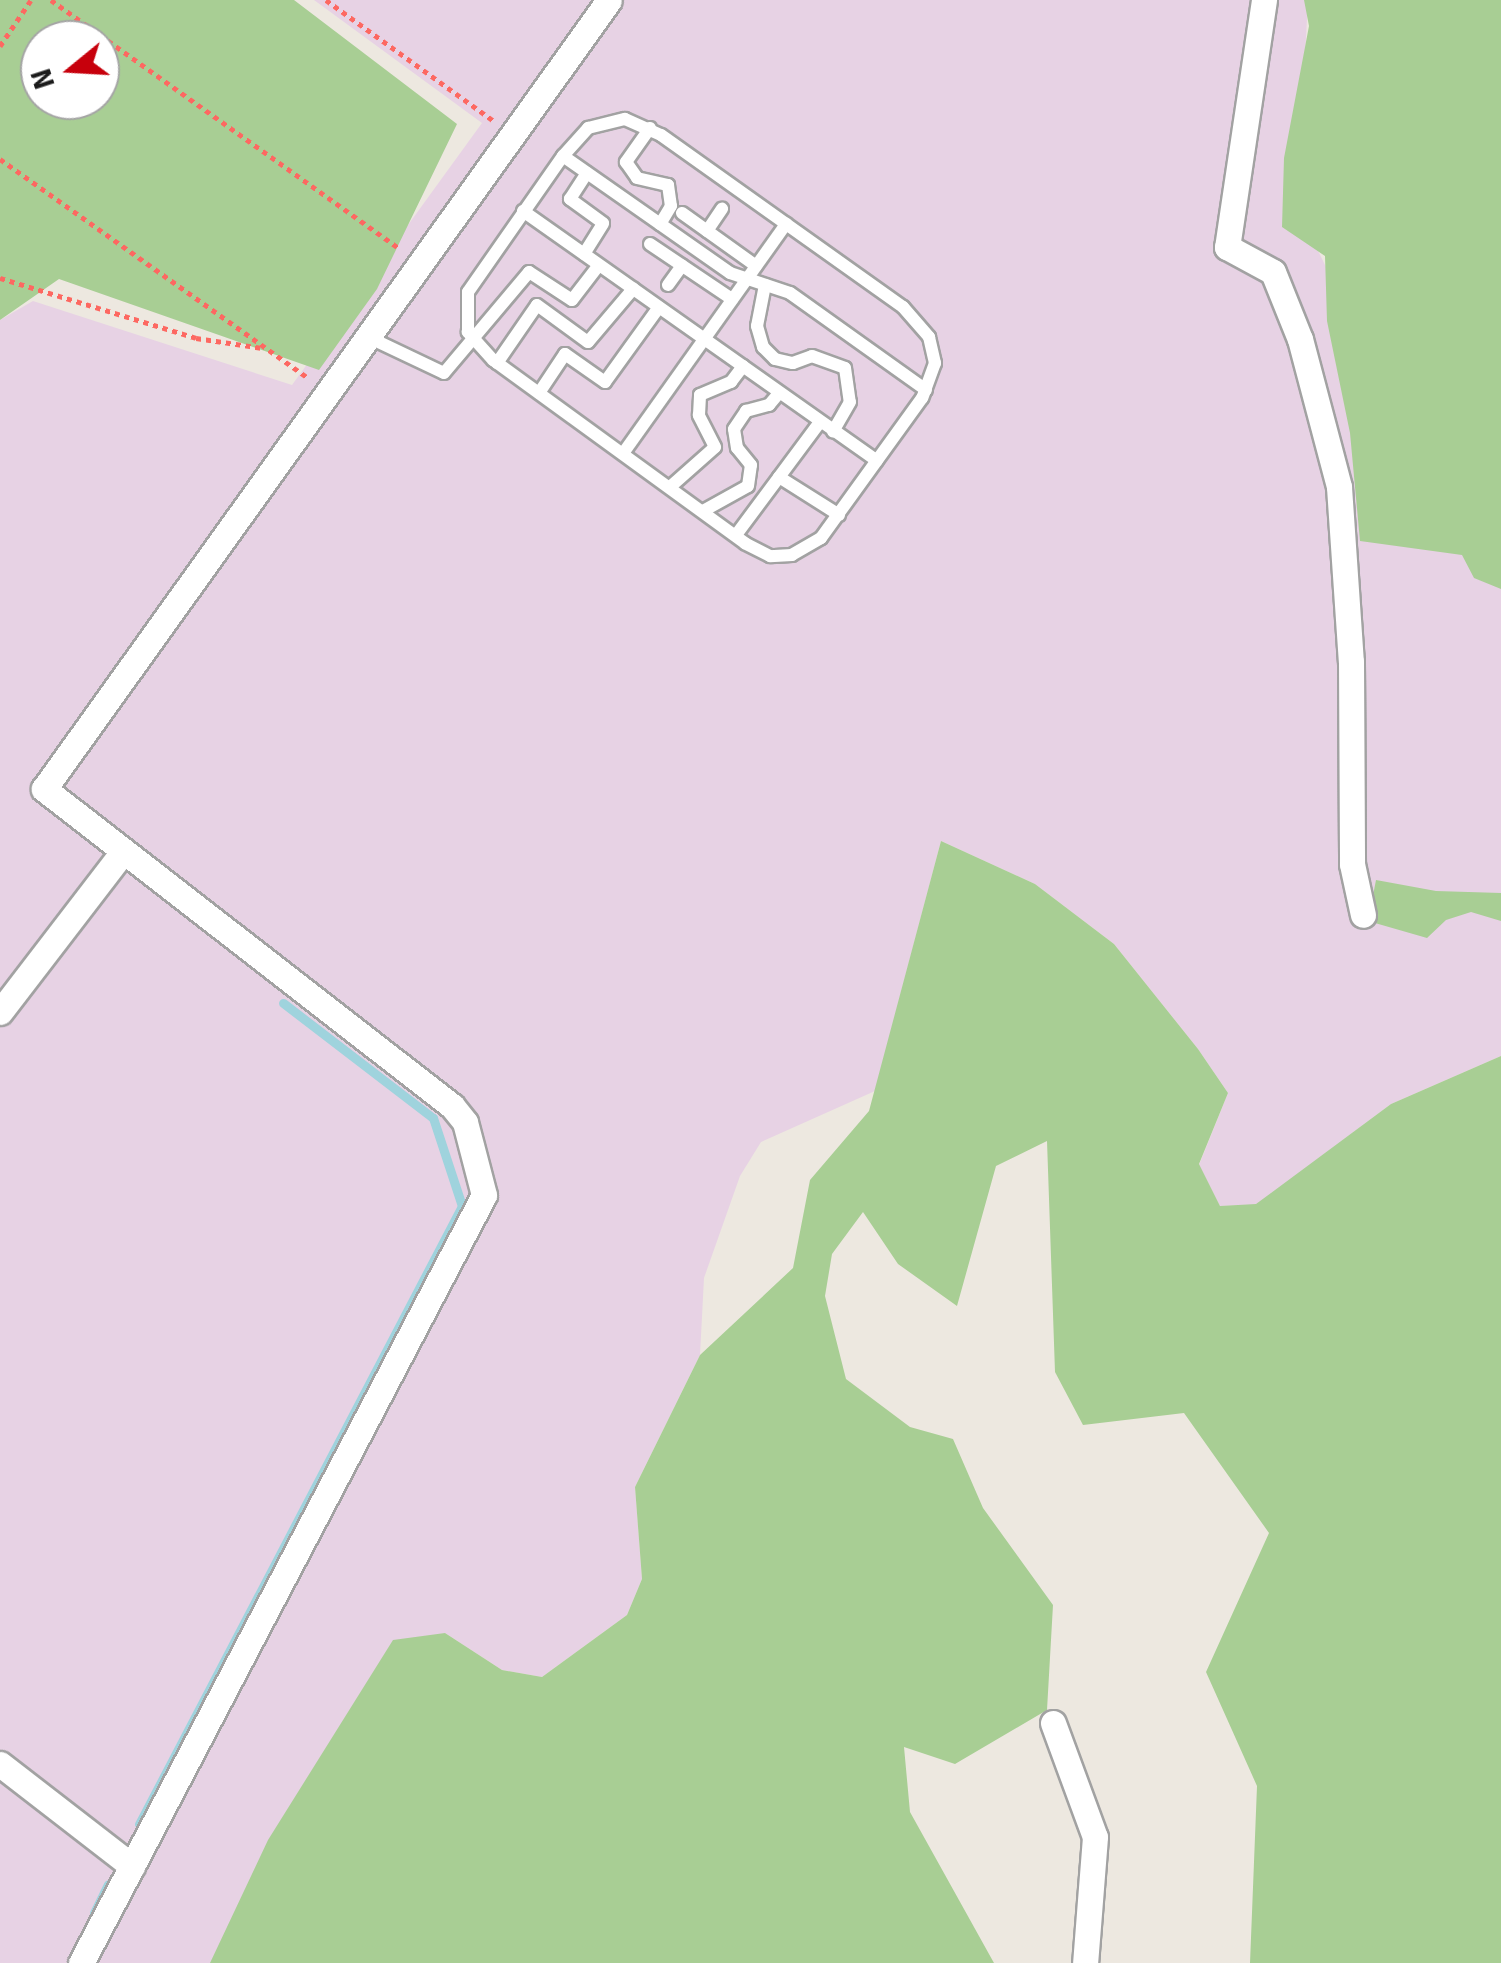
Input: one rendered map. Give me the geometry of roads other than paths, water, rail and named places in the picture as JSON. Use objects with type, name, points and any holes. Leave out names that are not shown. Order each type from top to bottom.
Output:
[{"type":"street","points":[[81,1963],[225,1678],[484,1196],[465,1122],[452,1106],[44,789],[609,0]]},
{"type":"street","points":[[1264,0],[1227,247],[1273,272],[1300,339],[1340,488],[1351,662],[1352,864],[1363,915]]},
{"type":"street","points":[[0,1012],[122,853]]},
{"type":"street","points":[[1054,1723],[1095,1837],[1085,1963]]},
{"type":"street","points":[[0,1764],[132,1866]]},
{"type":"lane","points":[[625,119],[650,128],[913,315],[933,349],[926,390],[839,515],[812,546],[792,556],[760,553],[497,363],[475,342],[465,318],[468,292],[563,156],[601,121],[625,119]]},
{"type":"lane","points":[[650,128],[626,162],[637,178],[668,186],[671,206],[660,224]]},
{"type":"lane","points":[[563,156],[745,281],[765,285],[806,304],[926,390]]},
{"type":"lane","points":[[584,254],[603,223],[570,199],[587,173]]},
{"type":"lane","points":[[706,231],[722,209]]},
{"type":"lane","points":[[523,211],[877,462]]},
{"type":"lane","points":[[682,214],[756,266]]},
{"type":"lane","points":[[624,452],[786,224]]},
{"type":"lane","points":[[650,244],[732,300]]},
{"type":"lane","points":[[366,336],[444,373],[475,342],[529,272],[572,300],[599,265]]},
{"type":"lane","points":[[668,285],[682,266]]},
{"type":"lane","points":[[765,285],[756,326],[762,348],[776,359],[793,363],[812,356],[845,368],[850,402],[833,431]]},
{"type":"lane","points":[[497,363],[537,306],[588,342],[633,289]]},
{"type":"lane","points":[[540,393],[565,354],[605,382],[659,308]]},
{"type":"lane","points":[[670,486],[681,473],[700,467],[715,448],[699,415],[700,395],[730,382],[742,366]]},
{"type":"lane","points":[[703,511],[748,486],[751,466],[737,448],[734,429],[746,411],[769,405],[779,393]]},
{"type":"lane","points":[[736,535],[820,422]]},
{"type":"lane","points":[[779,477],[839,515]]},
{"type":"waterway","points":[[139,1824],[462,1206],[433,1118],[283,1003]]},
{"type":"waterway","points":[[94,1913],[108,1884]]}]
